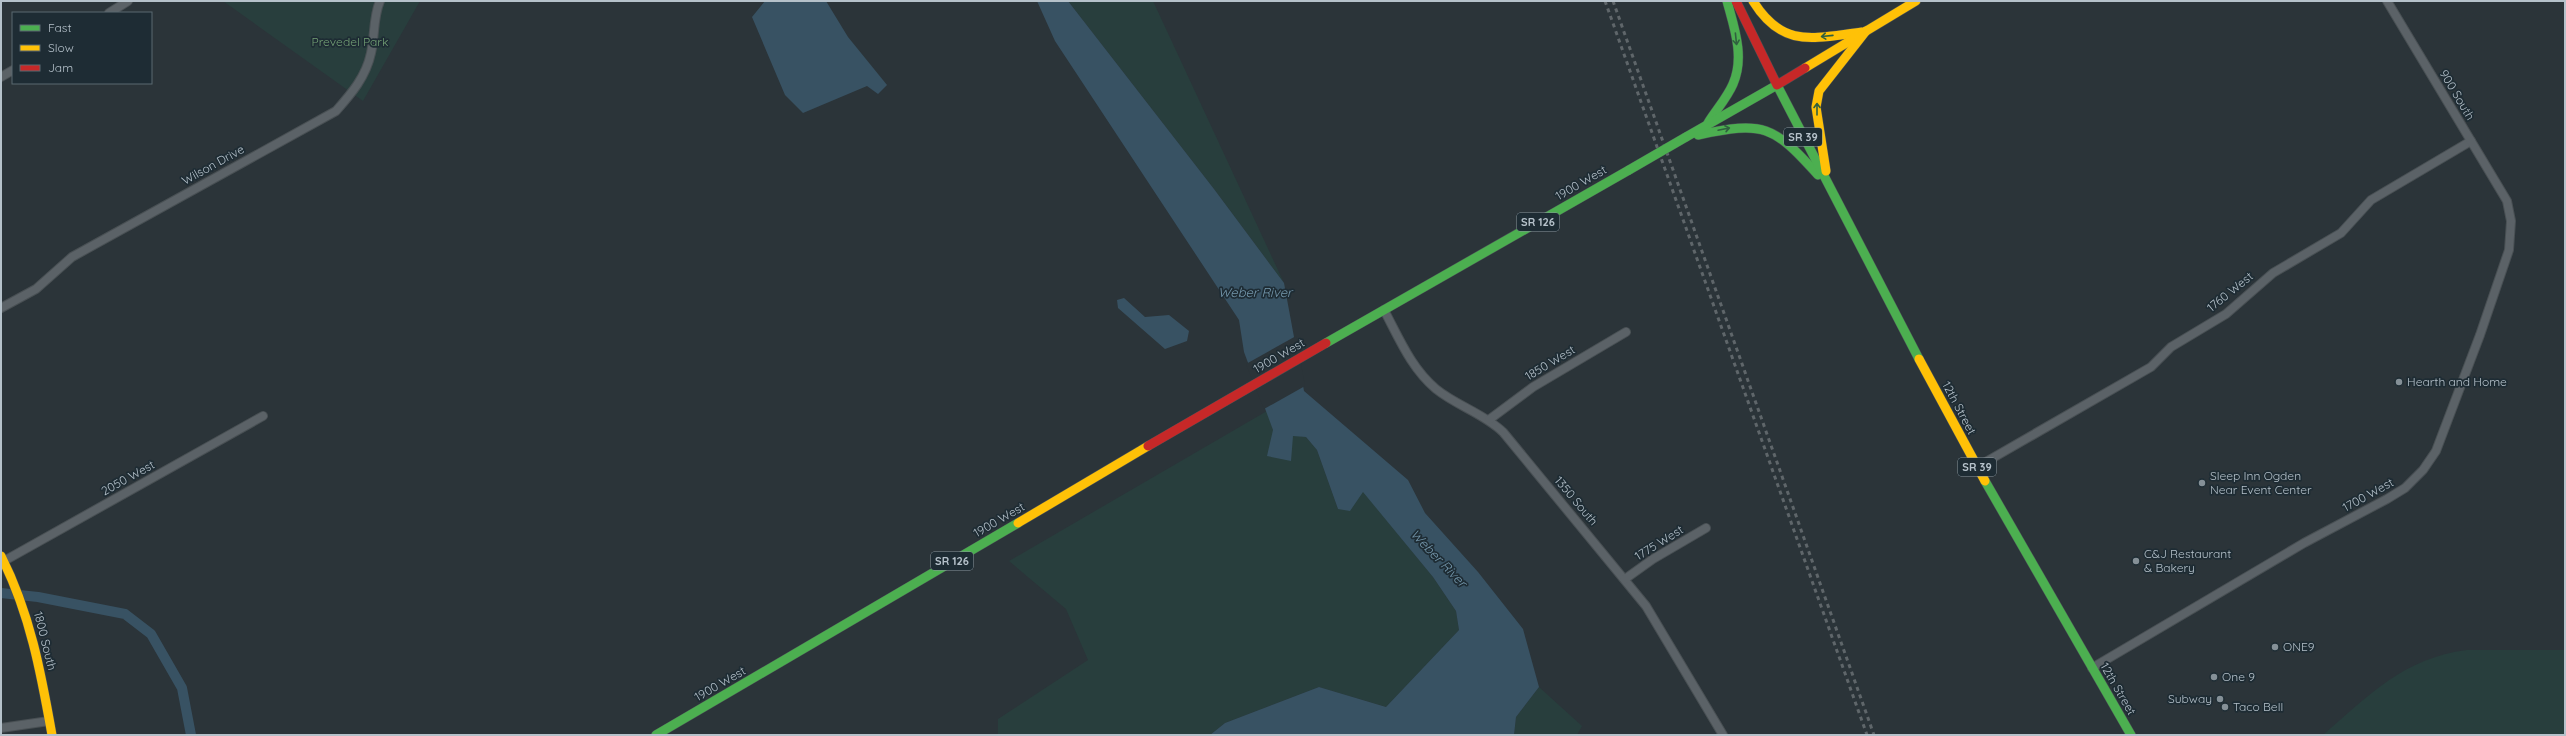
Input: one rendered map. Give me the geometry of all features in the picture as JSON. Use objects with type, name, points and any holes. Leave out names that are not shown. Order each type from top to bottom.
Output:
[{"type":"main road","points":[[1706,126],[1734,83],[1739,66],[1736,33],[1728,1]]},
{"type":"main road","name":"SR 39","points":[[1736,1],[1777,85]]},
{"type":"main road","points":[[1753,1],[1769,22],[1785,35],[1801,38],[1866,32]]},
{"type":"main road","name":"1900 West","points":[[656,735],[1239,393],[1777,85],[1916,1]]},
{"type":"main road","points":[[1829,188],[1816,107],[1819,91],[1866,32]]},
{"type":"main road","name":"12th Street","points":[[1777,85],[1829,188],[1977,467],[2131,735]]},
{"type":"main road","points":[[1686,137],[1740,126],[1766,128],[1783,138],[1829,188]]},
{"type":"main road","name":"1800 South","points":[[2,559],[16,585],[32,633],[52,735]]},
{"type":"street","points":[[111,12],[128,1]]},
{"type":"street","name":"Wilson Drive","points":[[1,308],[36,289],[72,257],[336,111],[364,75],[371,54],[377,9],[380,1]]},
{"type":"street","name":"900 South","points":[[2387,1],[2507,201]]},
{"type":"street","points":[[1,77],[12,71]]},
{"type":"street","name":"1760 West","points":[[1977,467],[2151,367],[2171,347],[2226,314],[2273,273],[2341,233],[2371,200],[2471,142]]},
{"type":"street","name":"1700 West","points":[[2092,668],[2279,557],[2387,499],[2405,488],[2423,470],[2436,451],[2480,335],[2509,250],[2511,221],[2507,201]]},
{"type":"street","name":"1350 South","points":[[1384,310],[1407,355],[1420,374],[1437,390],[1490,419],[1503,432],[1625,579],[1646,606],[1723,735]]},
{"type":"street","name":"1850 West","points":[[1490,419],[1533,387],[1626,332]]},
{"type":"street","name":"2050 West","points":[[2,559],[263,416]]},
{"type":"street","name":"1775 West","points":[[1625,579],[1653,559],[1706,528]]},
{"type":"street","points":[[1,728],[49,721]]},
{"type":"green space","name":"Prevedel Park","points":[[223,1],[420,1],[363,101]]},
{"type":"green space","points":[[1068,1],[1153,1],[1284,283],[1214,189]]},
{"type":"green space","points":[[1267,411],[1273,430],[1306,437],[1317,450],[1338,509],[1363,491],[1433,577],[1456,611],[1459,630],[1386,707],[1319,687],[1225,723],[1210,735],[998,735],[998,719],[1088,660],[1066,609],[1009,561]]},
{"type":"green space","points":[[2467,650],[2565,650],[2565,735],[2323,735],[2389,680],[2424,661],[2445,654]]},
{"type":"green space","points":[[1539,687],[1582,726],[1577,735],[1514,735],[1516,717]]},
{"type":"water","points":[[765,1],[826,1],[848,37],[887,85],[878,94],[867,86],[803,113],[785,95],[752,17]]},
{"type":"water","name":"Weber River","points":[[1037,1],[1068,1],[1214,189],[1284,283],[1304,391],[1408,480],[1425,513],[1478,572],[1523,629],[1539,687],[1516,717],[1514,735],[1210,735],[1225,723],[1319,687],[1386,707],[1459,630],[1456,611],[1433,577],[1363,492],[1350,511],[1338,509],[1317,450],[1306,437],[1293,436],[1291,461],[1267,456],[1273,430],[1244,352],[1239,320],[1055,41]]},
{"type":"water","points":[[1124,298],[1145,317],[1169,315],[1189,331],[1187,341],[1165,349],[1118,308],[1117,300]]},
{"type":"pier","points":[[1296,336],[1305,386],[1264,409],[1246,364]]},
{"type":"waterway","points":[[1,593],[38,597],[125,614],[151,634],[182,688],[191,735]]},
{"type":"railway","points":[[1605,1],[1867,735]]},
{"type":"railway","points":[[1613,1],[1874,735]]},
{"type":"traffic: fast","points":[[1708,123],[1731,89],[1738,63],[1737,42],[1727,1]]},
{"type":"traffic: fast","points":[[1686,137],[1777,85],[1919,359]]},
{"type":"traffic: fast","points":[[1698,135],[1738,128],[1753,128],[1766,131],[1778,137],[1790,146],[1818,175]]},
{"type":"traffic: fast","points":[[1629,170],[1686,137]]},
{"type":"traffic: fast","points":[[1326,343],[1629,170]]},
{"type":"traffic: fast","points":[[1985,481],[2131,735]]},
{"type":"traffic: fast","points":[[656,735],[1018,523]]},
{"type":"traffic: slow","points":[[1753,1],[1764,16],[1776,27],[1800,37],[1829,36],[1862,32]]},
{"type":"traffic: slow","points":[[1805,68],[1916,1]]},
{"type":"traffic: slow","points":[[1826,171],[1816,107],[1819,91],[1866,31]]},
{"type":"traffic: slow","points":[[1919,359],[1985,481]]},
{"type":"traffic: slow","points":[[1018,523],[1148,446]]},
{"type":"traffic: slow","points":[[1,556],[20,599],[27,621],[39,666],[52,735]]},
{"type":"traffic: jam","points":[[1736,1],[1777,85],[1805,68]]},
{"type":"traffic: jam","points":[[1148,446],[1326,343]]},
{"type":"place","name":"Hearth and Home","points":[[2399,382]]},
{"type":"place","name":"Sleep Inn Ogden Near Event Center","points":[[2202,483]]},
{"type":"place","name":"C&J Restaurant & Bakery","points":[[2136,561]]},
{"type":"place","name":"ONE9","points":[[2275,647]]},
{"type":"place","name":"One 9","points":[[2214,677]]},
{"type":"place","name":"Subway","points":[[2220,699]]},
{"type":"place","name":"Taco Bell","points":[[2225,707]]}]
